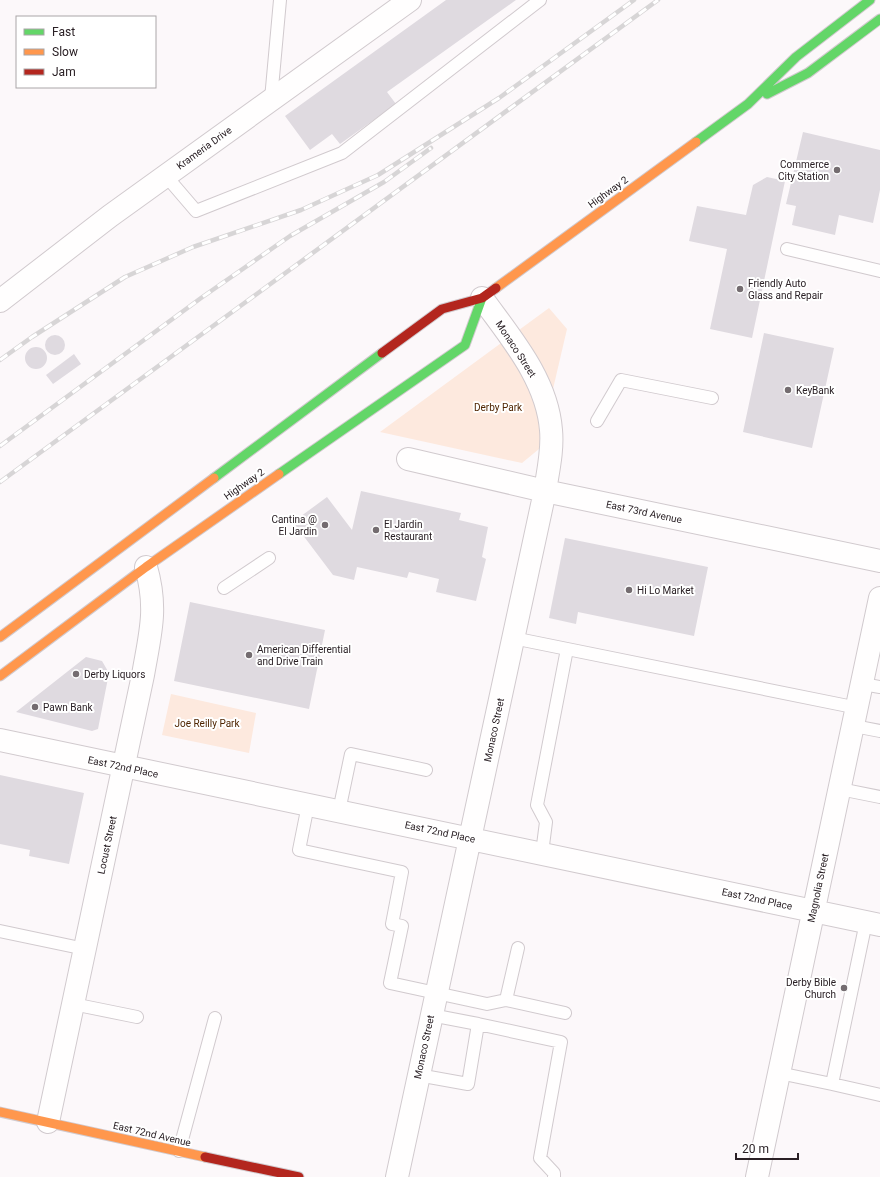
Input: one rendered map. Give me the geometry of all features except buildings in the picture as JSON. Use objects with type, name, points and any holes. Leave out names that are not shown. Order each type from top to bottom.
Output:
[{"type":"main road","name":"Highway 2","points":[[0,638],[442,309],[482,298],[748,104],[796,57],[870,0]]},
{"type":"main road","name":"Highway 2","points":[[748,104],[808,74],[880,19]]},
{"type":"main road","name":"Highway 2","points":[[0,676],[146,567],[464,345],[482,298]]},
{"type":"main road","name":"East 72nd Avenue","points":[[0,1112],[179,1151],[230,1167],[299,1177]]},
{"type":"street","name":"Krameria Drive","points":[[0,301],[110,216],[410,0]]},
{"type":"street","name":"Monaco Street","points":[[398,1177],[418,1075],[471,838],[545,491],[550,460],[551,428],[540,388],[514,342],[482,298]]},
{"type":"street","name":"East 73rd Avenue","points":[[408,459],[545,491],[880,561]]},
{"type":"street","name":"Locust Street","points":[[48,1122],[124,767],[153,615],[150,584],[146,567]]},
{"type":"street","name":"Magnolia Street","points":[[757,1177],[813,911],[856,717],[871,685],[880,598]]},
{"type":"street","name":"East 72nd Place","points":[[0,740],[873,923]]},
{"type":"lane","points":[[271,99],[280,0]]},
{"type":"lane","points":[[166,176],[196,211],[342,153],[540,0]]},
{"type":"lane","points":[[787,250],[880,271]]},
{"type":"lane","points":[[597,420],[621,380],[712,398]]},
{"type":"lane","points":[[224,588],[269,558]]},
{"type":"lane","points":[[513,638],[567,649],[856,717],[880,731]]},
{"type":"lane","points":[[542,853],[546,822],[537,805],[567,649]]},
{"type":"lane","points":[[339,811],[351,754],[426,770]]},
{"type":"lane","points":[[840,789],[880,797]]},
{"type":"lane","points":[[308,805],[299,850],[402,872],[392,924],[402,926],[390,983],[487,1004],[506,1000],[565,1013]]},
{"type":"lane","points":[[832,1084],[873,923]]},
{"type":"lane","points":[[0,931],[85,949]]},
{"type":"lane","points":[[506,1000],[518,948]]},
{"type":"lane","points":[[73,1004],[137,1017]]},
{"type":"lane","points":[[431,1015],[561,1042],[540,1158],[554,1173],[554,1177]]},
{"type":"lane","points":[[179,1151],[215,1018]]},
{"type":"lane","points":[[418,1075],[468,1084],[478,1024]]},
{"type":"lane","points":[[779,1073],[880,1095]]},
{"type":"green space","name":"Derby Park","points":[[549,308],[567,329],[539,449],[522,463],[380,432]]},
{"type":"green space","name":"Joe Reilly Park","points":[[171,694],[256,713],[249,753],[162,735]]},
{"type":"railway","points":[[0,360],[32,337],[125,277],[193,247],[301,210],[378,175],[499,98],[634,0]]},
{"type":"railway","points":[[0,482],[658,0]]},
{"type":"railway","points":[[0,446],[201,298],[290,236],[384,182],[431,148]]},
{"type":"traffic: fast","points":[[696,142],[748,104],[796,57],[870,0]]},
{"type":"traffic: fast","points":[[767,94],[808,73],[880,19]]},
{"type":"traffic: fast","points":[[279,474],[465,345],[482,298]]},
{"type":"traffic: fast","points":[[214,478],[382,353]]},
{"type":"traffic: slow","points":[[496,288],[696,142]]},
{"type":"traffic: slow","points":[[0,676],[146,567],[279,474]]},
{"type":"traffic: slow","points":[[0,637],[214,478]]},
{"type":"traffic: slow","points":[[0,1112],[205,1157]]},
{"type":"traffic: jam","points":[[382,353],[442,309],[482,298],[496,288]]},
{"type":"traffic: jam","points":[[205,1157],[299,1177]]},
{"type":"place","name":"Commerce City Station","points":[[837,170]]},
{"type":"place","name":"Friendly Auto Glass and Repair","points":[[740,289]]},
{"type":"place","name":"KeyBank","points":[[788,390]]},
{"type":"place","name":"Cantina @ El Jardin","points":[[325,525]]},
{"type":"place","name":"El Jardin Restaurant","points":[[376,530]]},
{"type":"place","name":"Hi Lo Market","points":[[629,590]]},
{"type":"place","name":"American Differential and Drive Train","points":[[249,655]]},
{"type":"place","name":"Derby Liquors","points":[[76,674]]},
{"type":"place","name":"Pawn Bank","points":[[35,707]]},
{"type":"place","name":"Derby Bible Church","points":[[844,988]]}]
